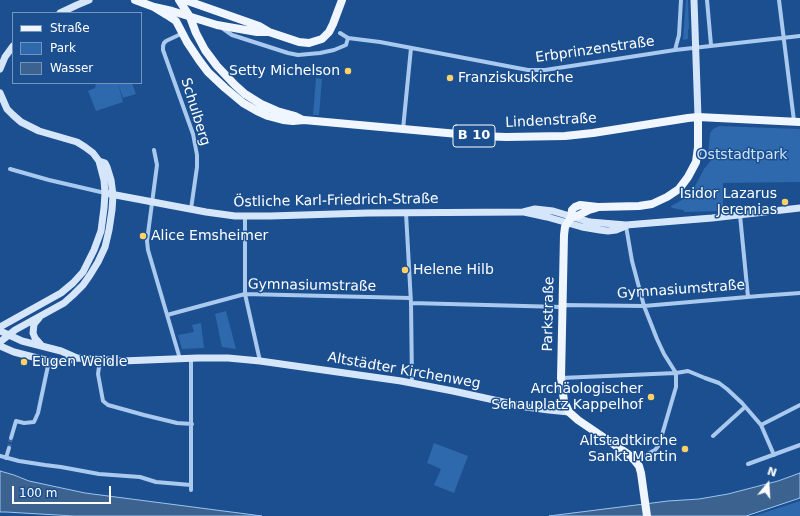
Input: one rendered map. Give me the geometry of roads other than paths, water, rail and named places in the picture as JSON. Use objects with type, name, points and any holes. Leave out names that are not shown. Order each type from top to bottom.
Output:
[{"type":"main road","points":[[62,12],[79,2],[89,0]]},
{"type":"main road","name":"B 10","points":[[135,0],[154,7]]},
{"type":"main road","name":"B 10","points":[[179,0],[190,17]]},
{"type":"main road","points":[[185,0],[259,26],[269,32],[299,42],[309,43],[322,39],[329,32],[342,0]]},
{"type":"main road","points":[[569,220],[572,210],[580,205],[598,207],[638,206],[652,204],[679,189],[688,177],[696,162],[698,147],[694,0]]},
{"type":"main road","points":[[154,7],[211,23],[257,32],[269,32]]},
{"type":"main road","name":"Lindenstraße","points":[[154,7],[179,25],[193,52],[204,67],[225,88],[243,102],[263,114],[276,118],[293,121],[304,120],[403,130],[521,137],[593,133],[675,119],[698,117],[797,122]]},
{"type":"main road","points":[[199,38],[198,33],[202,24],[211,23],[212,20],[218,18],[219,15],[217,12]]},
{"type":"main road","name":"Lindenstraße","points":[[190,17],[199,38],[213,62],[224,75],[245,94],[265,106],[304,120]]},
{"type":"main road","points":[[0,69],[5,57],[12,47]]},
{"type":"main road","points":[[0,93],[7,108],[21,122],[39,131],[77,142],[89,149],[99,161],[104,180],[105,193],[101,231],[94,250],[83,272],[73,284],[61,293],[0,328]]},
{"type":"main road","points":[[0,342],[15,330],[64,303],[74,295],[90,275],[106,242],[113,195],[107,167],[105,163],[99,161]]},
{"type":"main road","name":"Östliche Karl-Friedrich-Straße","points":[[105,193],[224,215],[245,217],[368,213],[523,212],[569,220],[582,227],[608,231],[626,226],[800,208]]},
{"type":"main road","name":"Parkstraße","points":[[569,220],[565,227],[564,238],[561,378],[564,401],[569,412]]},
{"type":"main road","points":[[40,317],[34,324],[33,333],[42,347]]},
{"type":"main road","points":[[0,331],[22,341],[61,351],[77,358]]},
{"type":"main road","points":[[0,346],[14,352],[49,361],[59,362],[77,358]]},
{"type":"main road","name":"Altstädter Kirchenweg","points":[[77,358],[122,361],[228,358],[260,361],[389,379],[526,407],[569,412]]},
{"type":"main road","points":[[569,412],[586,426],[628,454],[635,461],[640,470],[644,486],[647,516]]},
{"type":"street","points":[[675,50],[679,35],[681,0]]},
{"type":"street","points":[[707,0],[709,46]]},
{"type":"street","points":[[779,0],[797,122]]},
{"type":"street","points":[[211,23],[232,35],[298,55],[334,50],[346,45],[348,38]]},
{"type":"street","name":"Schulberg","points":[[183,33],[166,41],[164,43],[163,50],[193,134],[196,151],[197,167],[191,209]]},
{"type":"street","name":"Erbprinzenstraße","points":[[340,33],[348,38],[528,70],[545,70],[675,50],[800,36]]},
{"type":"street","points":[[403,130],[411,48]]},
{"type":"street","points":[[154,150],[157,165],[147,241],[148,250],[180,359]]},
{"type":"street","name":"Östliche Karl-Friedrich-Straße","points":[[10,169],[23,174],[105,193]]},
{"type":"street","points":[[406,213],[411,304],[412,383]]},
{"type":"street","points":[[740,215],[748,297]]},
{"type":"street","points":[[245,217],[245,294],[260,361]]},
{"type":"street","points":[[626,226],[632,261],[644,306],[659,344],[676,373],[676,387],[659,445],[655,450],[635,461]]},
{"type":"street","name":"Gymnasiumstraße","points":[[168,315],[245,294],[410,298]]},
{"type":"street","name":"Gymnasiumstraße","points":[[411,304],[644,306],[800,294]]},
{"type":"street","points":[[0,456],[45,466],[61,467],[99,474],[140,477],[156,482],[191,487],[192,358]]},
{"type":"street","points":[[100,360],[98,374],[103,401],[108,405],[177,423],[192,424]]},
{"type":"street","points":[[10,438],[16,421],[24,423],[34,422],[38,414],[49,361]]},
{"type":"street","points":[[561,378],[676,373],[688,371],[719,384],[731,391],[761,425],[774,455]]},
{"type":"street","points":[[761,425],[800,405]]},
{"type":"street","points":[[713,436],[745,407]]},
{"type":"street","points":[[748,464],[800,445]]},
{"type":"street","points":[[6,458],[8,448]]},
{"type":"water","points":[[0,471],[29,481],[85,493],[262,516],[74,516],[0,512]]},
{"type":"water","points":[[800,473],[800,498],[746,516],[549,516],[668,501],[699,499],[728,494],[778,481]]},
{"type":"tunnel","points":[[9,448],[11,438]]},
{"type":"place","name":"Setty Michelson","points":[[348,71]]},
{"type":"place","name":"Franziskuskirche","points":[[450,78]]},
{"type":"place","name":"Isidor Lazarus Jeremias","points":[[785,202]]},
{"type":"place","name":"Alice Emsheimer","points":[[143,236]]},
{"type":"place","name":"Helene Hilb","points":[[405,270]]},
{"type":"place","name":"Eugen Weidle","points":[[24,362]]},
{"type":"place","name":"Archäologischer Schauplatz Kappelhof","points":[[651,397]]},
{"type":"place","name":"Altstadtkirche Sankt Martin","points":[[685,449]]},
{"type":"park label","name":"Oststadtpark","points":[[742,155]]}]
